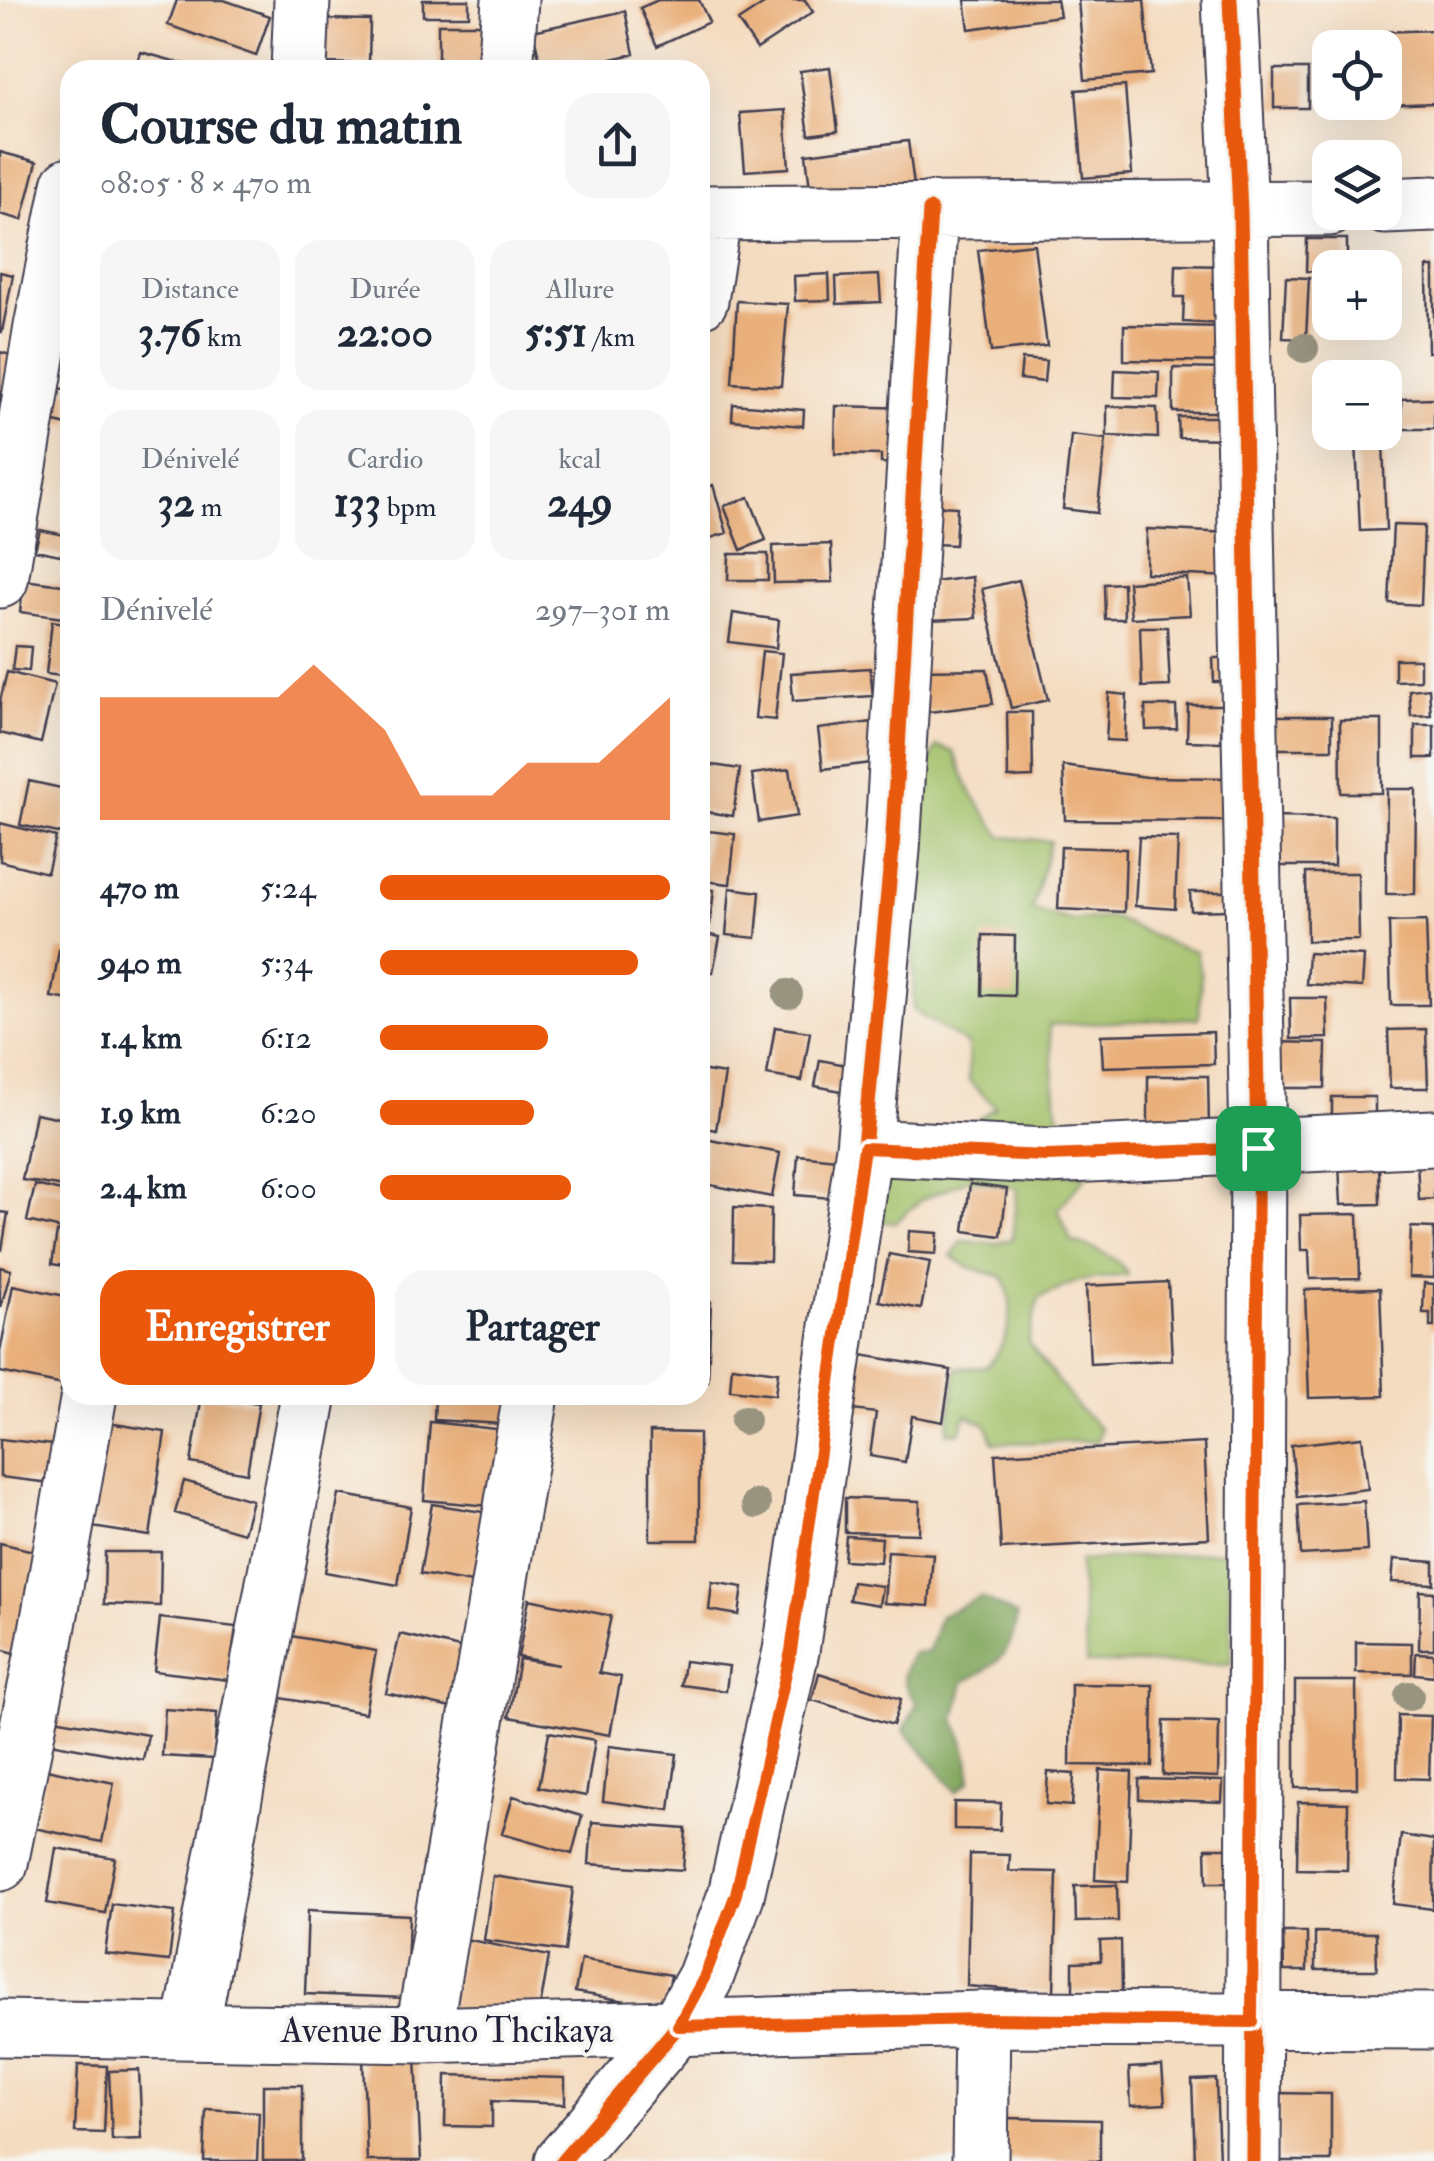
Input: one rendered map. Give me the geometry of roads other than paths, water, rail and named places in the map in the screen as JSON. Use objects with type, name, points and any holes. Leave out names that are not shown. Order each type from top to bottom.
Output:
[{"type":"street","points":[[299,60],[302,0]]},
{"type":"street","points":[[506,60],[510,0]]},
{"type":"street","points":[[1230,0],[1240,211],[1258,1148],[1253,2161]]},
{"type":"street","points":[[1402,205],[1434,204]]},
{"type":"street","points":[[710,213],[1312,209]]},
{"type":"street","points":[[563,2161],[678,2026],[704,1978],[736,1894],[791,1651],[864,1148],[892,850],[930,210]]},
{"type":"street","points":[[0,580],[60,237]]},
{"type":"street","points":[[864,1148],[1047,1156],[1434,1138]]},
{"type":"street","points":[[0,1864],[44,1653],[86,1405]]},
{"type":"street","points":[[191,2029],[306,1405]]},
{"type":"street","points":[[423,2036],[529,1405]]},
{"type":"street","points":[[980,2161],[982,2019]]},
{"type":"street","name":"Avenue Bruno Thcikaya","points":[[0,2028],[423,2036],[982,2019],[1434,2021]]}]
